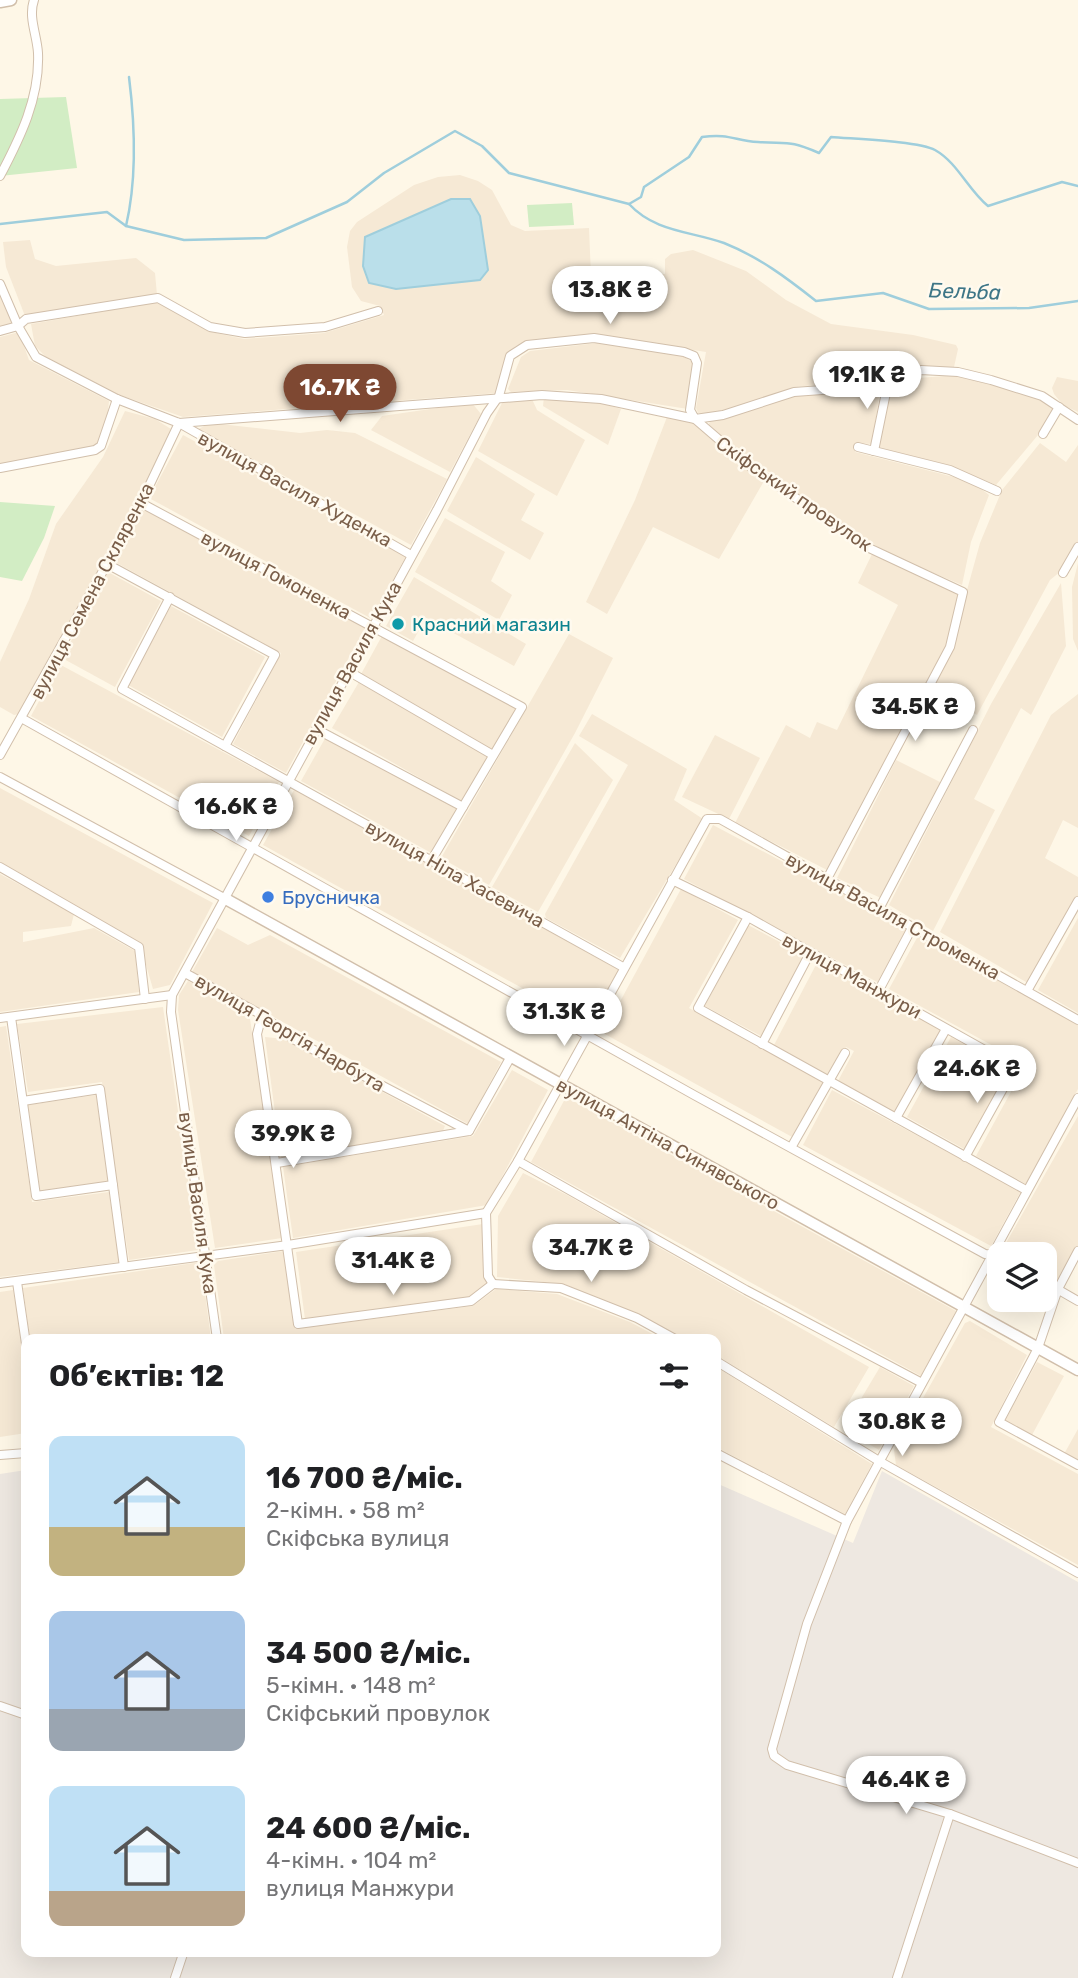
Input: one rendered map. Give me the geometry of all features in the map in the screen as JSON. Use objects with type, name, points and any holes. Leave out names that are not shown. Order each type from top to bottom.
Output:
[{"type":"street","points":[[0,2],[11,0]]},
{"type":"street","points":[[0,176],[26,121],[38,75],[38,51],[31,9],[34,0]]},
{"type":"street","name":"вулиця Василя Худенка","points":[[0,284],[18,326],[36,357],[117,399],[179,423],[411,555]]},
{"type":"street","points":[[0,331],[18,326],[26,319],[158,298],[210,327],[230,333],[325,327],[379,310]]},
{"type":"street","name":"вулиця Василя Кука","points":[[216,1334],[171,1012],[172,995],[287,780],[374,627],[487,413],[499,396],[507,362],[515,351],[537,344],[594,338],[694,356],[698,363],[690,410],[695,419]]},
{"type":"street","points":[[695,419],[723,415],[794,392],[864,387],[921,370],[958,372],[1042,396],[1078,419]]},
{"type":"street","points":[[874,450],[889,378]]},
{"type":"street","name":"Скіфський провулок","points":[[179,423],[499,396],[542,395],[601,399],[695,419],[752,468],[869,548],[963,592],[950,646],[827,878]]},
{"type":"street","points":[[0,468],[95,450],[101,446],[117,399]]},
{"type":"street","points":[[1043,433],[1059,407]]},
{"type":"street","name":"вулиця Семена Скляренка","points":[[0,755],[23,719],[141,503],[179,423]]},
{"type":"street","points":[[858,447],[950,470],[997,491]]},
{"type":"street","name":"вулиця Гомоненка","points":[[141,503],[522,707],[493,755]]},
{"type":"street","points":[[1063,573],[1078,547]]},
{"type":"street","points":[[107,564],[275,655],[225,746]]},
{"type":"street","name":"вулиця Ніла Хасевича","points":[[170,597],[122,689],[622,967]]},
{"type":"street","points":[[348,671],[493,755],[431,861]]},
{"type":"street","points":[[23,719],[987,1254]]},
{"type":"street","points":[[316,729],[463,807]]},
{"type":"street","points":[[879,909],[973,730]]},
{"type":"street","name":"вулиця Антіна Синявського","points":[[0,777],[1078,1370]]},
{"type":"street","name":"вулиця Василя Строменка","points":[[673,880],[707,818],[720,819],[1078,1020]]},
{"type":"street","points":[[0,867],[139,947],[145,999]]},
{"type":"street","points":[[494,1284],[488,1276],[486,1213],[518,1161],[622,967],[673,880]]},
{"type":"street","name":"вулиця Манжури","points":[[673,880],[748,917],[1014,1067],[965,1157]]},
{"type":"street","points":[[1027,991],[1078,901]]},
{"type":"street","points":[[748,917],[698,1008],[828,1083],[1026,1190]]},
{"type":"street","points":[[879,990],[913,926]]},
{"type":"street","points":[[762,1044],[810,953]]},
{"type":"street","name":"вулиця Георгія Нарбута","points":[[185,973],[262,1015],[293,1039],[469,1131]]},
{"type":"street","points":[[0,1018],[172,995]]},
{"type":"street","points":[[262,1015],[257,1034],[298,1324],[471,1301],[494,1284],[561,1287],[637,1318],[666,1334]]},
{"type":"street","points":[[12,1017],[36,1196],[113,1185]]},
{"type":"street","points":[[896,1118],[946,1029]]},
{"type":"street","points":[[792,1146],[845,1053]]},
{"type":"street","points":[[277,1163],[469,1131],[510,1058]]},
{"type":"street","points":[[23,1101],[100,1089],[124,1267]]},
{"type":"street","points":[[1002,1242],[1026,1190],[1078,1098]]},
{"type":"street","points":[[518,1161],[746,1290],[922,1383]]},
{"type":"street","points":[[0,1283],[288,1245],[486,1213]]},
{"type":"street","points":[[1078,1251],[1058,1289],[1038,1348],[999,1422],[1078,1465]]},
{"type":"street","points":[[987,1270],[963,1308],[846,1521],[807,1624],[773,1742],[774,1756],[787,1765],[950,1814],[1078,1863]]},
{"type":"street","points":[[17,1282],[25,1334]]},
{"type":"street","points":[[1058,1289],[1078,1301]]},
{"type":"street","points":[[721,1364],[879,1461],[1078,1573]]},
{"type":"street","points":[[0,1455],[21,1453]]},
{"type":"street","points":[[721,1456],[846,1521]]},
{"type":"street","points":[[0,1706],[21,1713]]},
{"type":"street","points":[[897,1978],[950,1814]]},
{"type":"street","points":[[175,1978],[182,1957]]},
{"type":"shaded area","points":[[460,175],[478,181],[492,190],[511,225],[525,231],[589,228],[591,276],[665,274],[665,259],[671,254],[693,250],[746,271],[786,300],[831,324],[913,335],[956,345],[958,349],[954,367],[919,367],[874,379],[795,387],[721,413],[698,413],[696,408],[706,352],[599,335],[537,341],[516,346],[506,355],[498,393],[183,417],[117,394],[46,357],[35,346],[31,324],[157,302],[176,309],[216,333],[244,339],[324,333],[384,315],[380,306],[361,301],[352,287],[347,247],[350,231],[357,222],[414,185],[438,177]]},
{"type":"shaded area","points":[[30,240],[35,259],[56,266],[136,258],[155,273],[157,295],[25,316],[6,267],[3,242]]},
{"type":"shaded area","points":[[0,288],[16,325],[0,329]]},
{"type":"shaded area","points":[[19,332],[29,360],[109,401],[105,439],[99,446],[0,466],[0,337]]},
{"type":"shaded area","points":[[597,343],[682,356],[691,361],[696,369],[688,409],[567,390],[511,392],[508,389],[521,357],[530,351]]},
{"type":"shaded area","points":[[957,375],[1039,399],[1053,409],[1038,435],[996,485],[952,467],[879,448],[893,380]]},
{"type":"shaded area","points":[[1057,377],[1078,381],[1078,412],[1063,405],[1054,394],[1052,388]]},
{"type":"shaded area","points":[[880,391],[872,444],[856,443],[855,452],[954,477],[976,485],[989,495],[971,542],[962,585],[889,554],[825,513],[707,427],[711,420],[794,396]]},
{"type":"shaded area","points":[[505,397],[532,399],[537,410],[585,440],[557,496],[478,451]]},
{"type":"shaded area","points":[[544,397],[601,403],[621,409],[608,445],[543,406]]},
{"type":"shaded area","points":[[472,403],[481,414],[450,472],[371,430],[382,416]]},
{"type":"shaded area","points":[[125,411],[155,419],[171,429],[137,502],[19,714],[14,715],[0,707],[0,662],[29,599],[56,524],[103,457]]},
{"type":"shaded area","points":[[667,417],[693,423],[764,481],[719,559],[653,527],[607,614],[586,602],[635,500]]},
{"type":"shaded area","points":[[211,423],[300,433],[327,430],[355,433],[447,479],[411,545],[198,429]]},
{"type":"shaded area","points":[[183,435],[406,556],[372,619],[149,498]]},
{"type":"shaded area","points":[[1040,443],[1066,462],[1078,445],[1078,546],[1066,567],[1050,580],[977,715],[931,691],[951,648],[980,543],[1002,490]]},
{"type":"shaded area","points":[[476,457],[535,494],[521,520],[544,533],[530,560],[447,511]]},
{"type":"shaded area","points":[[144,508],[365,628],[286,773],[233,744],[281,653],[115,562]]},
{"type":"shaded area","points":[[445,518],[505,552],[491,581],[512,595],[499,620],[415,572]]},
{"type":"shaded area","points":[[872,554],[959,595],[946,646],[831,872],[735,823],[786,725],[810,738],[817,722],[837,730],[898,605],[858,583]]},
{"type":"shaded area","points":[[1078,563],[1078,651],[1073,639],[1072,587]]},
{"type":"shaded area","points":[[108,572],[161,601],[115,687],[62,658]]},
{"type":"shaded area","points":[[414,577],[526,644],[514,666],[426,618],[413,641],[386,626]]},
{"type":"shaded area","points":[[1061,583],[1066,646],[1031,715],[1021,708],[974,799],[995,810],[933,931],[889,905],[991,704]]},
{"type":"shaded area","points":[[171,606],[265,657],[222,737],[128,685]]},
{"type":"shaded area","points":[[383,634],[518,710],[494,752],[360,676]]},
{"type":"shaded area","points":[[569,634],[613,658],[575,733],[489,885],[441,858]]},
{"type":"shaded area","points":[[59,664],[279,782],[249,836],[31,716]]},
{"type":"shaded area","points":[[359,682],[491,756],[464,803],[332,728]]},
{"type":"shaded area","points":[[1078,694],[1078,828],[1063,820],[1045,858],[1078,877],[1078,902],[1033,986],[940,932],[1051,715]]},
{"type":"shaded area","points":[[592,714],[687,769],[674,800],[703,819],[620,958],[546,918],[545,914],[628,765],[579,736]]},
{"type":"shaded area","points":[[327,735],[460,809],[435,855],[301,781]]},
{"type":"shaded area","points":[[715,735],[760,758],[729,819],[682,797]]},
{"type":"shaded area","points":[[575,743],[613,780],[538,912],[492,887]]},
{"type":"shaded area","points":[[896,760],[942,783],[883,899],[837,878]]},
{"type":"shaded area","points":[[0,788],[213,903],[170,985],[153,989],[140,944],[0,864]]},
{"type":"shaded area","points":[[294,790],[619,970],[589,1025],[263,845]]},
{"type":"shaded area","points":[[713,825],[910,929],[881,984],[684,879]]},
{"type":"shaded area","points":[[0,874],[74,914],[71,926],[23,932],[23,942],[94,928],[135,951],[139,992],[0,1012]]},
{"type":"shaded area","points":[[681,889],[738,920],[689,1008],[825,1083],[794,1138],[603,1033]]},
{"type":"shaded area","points":[[1078,918],[1078,1013],[1038,990]]},
{"type":"shaded area","points":[[748,925],[806,956],[763,1037],[705,1006]]},
{"type":"shaded area","points":[[217,928],[248,945],[270,935],[501,1062],[468,1124],[192,972]]},
{"type":"shaded area","points":[[918,936],[1078,1025],[1078,1089],[1026,1184],[976,1156],[1026,1064],[889,989]]},
{"type":"shaded area","points":[[818,961],[943,1030],[896,1114],[838,1081],[854,1051],[846,1047],[830,1076],[774,1045]]},
{"type":"shaded area","points":[[188,981],[249,1012],[282,1238],[215,1248],[178,1010],[179,995]]},
{"type":"shaded area","points":[[163,1007],[198,1250],[129,1260],[102,1082],[28,1092],[17,1024]]},
{"type":"shaded area","points":[[6,1026],[32,1202],[109,1192],[120,1262],[0,1277],[0,1027]]},
{"type":"shaded area","points":[[265,1037],[285,1039],[445,1126],[442,1133],[281,1158]]},
{"type":"shaded area","points":[[951,1037],[1010,1069],[966,1150],[907,1117]]},
{"type":"shaded area","points":[[512,1070],[548,1090],[487,1205],[293,1238],[283,1167],[473,1136]]},
{"type":"shaded area","points":[[832,1090],[1021,1191],[993,1242],[987,1244],[803,1145]]},
{"type":"shaded area","points":[[96,1095],[108,1182],[40,1192],[28,1105]]},
{"type":"shaded area","points":[[566,1097],[956,1311],[921,1376],[531,1162]]},
{"type":"shaded area","points":[[1078,1116],[1078,1249],[1061,1283],[1057,1281],[1057,1242],[1007,1242]]},
{"type":"shaded area","points":[[523,1173],[567,1195],[869,1367],[834,1427],[721,1358],[721,1334],[675,1334],[639,1315],[564,1284],[497,1277],[498,1216]]},
{"type":"shaded area","points":[[483,1224],[488,1284],[471,1298],[305,1319],[296,1252]]},
{"type":"shaded area","points":[[284,1251],[295,1329],[473,1306],[496,1289],[557,1294],[630,1322],[653,1334],[223,1334],[214,1265],[218,1261]]},
{"type":"shaded area","points":[[201,1262],[210,1334],[29,1334],[23,1288]]},
{"type":"shaded area","points":[[13,1290],[21,1334],[21,1434],[0,1437],[0,1292]]},
{"type":"shaded area","points":[[970,1321],[1027,1355],[991,1427],[1078,1474],[1078,1565],[896,1465],[894,1450],[965,1323]]},
{"type":"shaded area","points":[[1037,1362],[1064,1376],[1032,1435],[1005,1421]]},
{"type":"shaded area","points":[[880,1367],[914,1386],[879,1450],[843,1429]]},
{"type":"shaded area","points":[[721,1370],[872,1464],[845,1514],[721,1450]]},
{"type":"shaded area","points":[[1078,1429],[1078,1461],[1064,1454]]},
{"type":"shaded area","points":[[21,1471],[21,1957],[721,1957],[721,1485],[853,1543],[882,1471],[1078,1582],[1078,1978],[0,1978],[0,1474]]},
{"type":"green space","points":[[66,97],[77,168],[0,176],[0,99]]},
{"type":"green space","points":[[572,203],[574,225],[529,227],[527,205]]},
{"type":"green space","points":[[0,502],[55,506],[44,538],[22,581],[0,577]]},
{"type":"water","points":[[451,199],[470,199],[480,216],[488,270],[480,280],[396,289],[369,283],[363,266],[365,237]]},
{"type":"waterway","points":[[126,226],[134,152],[129,77]]},
{"type":"waterway","points":[[0,224],[107,212],[126,226],[184,240],[266,238],[347,202],[384,173],[455,131],[482,146],[509,173],[629,204],[641,197],[644,187],[689,157],[702,137],[712,136],[789,143],[819,153],[831,137],[901,142],[927,147],[943,155],[988,206],[1062,182],[1078,186]]},
{"type":"waterway","name":"Бельба","points":[[629,204],[650,220],[674,230],[724,243],[761,261],[816,301],[883,293],[929,309],[1029,308],[1078,301]]},
{"type":"place","name":"Красний магазин","points":[[398,624]]},
{"type":"place","name":"Брусничка","points":[[268,897]]}]
